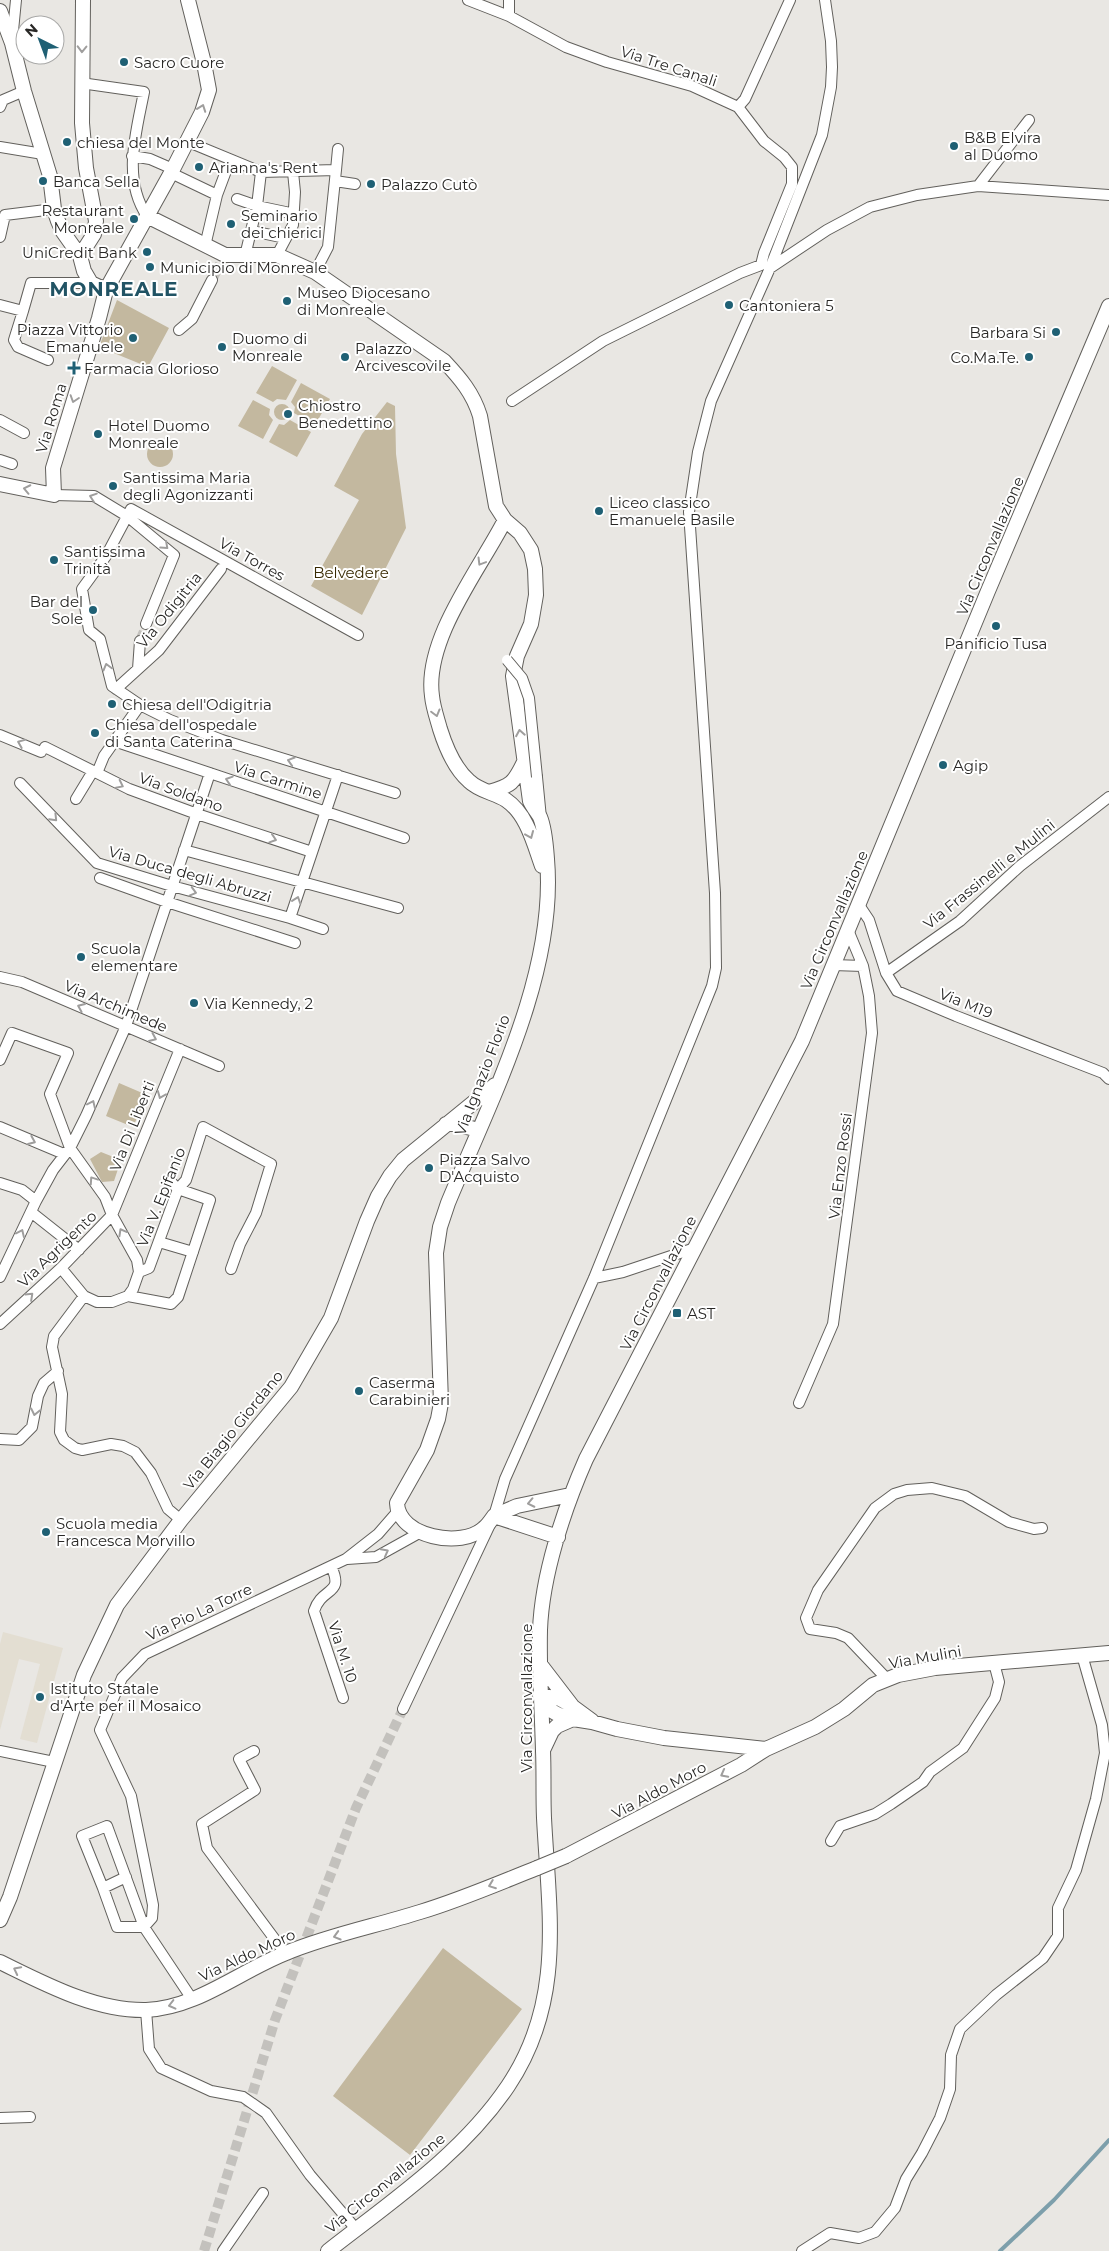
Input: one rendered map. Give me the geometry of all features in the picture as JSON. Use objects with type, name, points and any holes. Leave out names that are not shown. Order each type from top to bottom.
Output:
[{"type":"street","points":[[12,43],[16,0]]},
{"type":"street","points":[[80,256],[94,234],[96,221],[86,168],[82,123],[83,0]]},
{"type":"street","name":"Via Roma","points":[[54,495],[53,468],[89,353],[106,290],[172,171],[202,112],[209,90],[188,0]]},
{"type":"street","name":"Via Tre Canali","points":[[468,0],[509,16],[566,47],[607,62],[692,86],[738,107],[764,141],[784,157],[792,167],[792,184],[764,253],[766,266]]},
{"type":"street","points":[[509,0],[509,16]]},
{"type":"street","points":[[738,107],[745,100],[790,0]]},
{"type":"street","points":[[403,1709],[494,1516],[505,1479],[594,1278],[712,986],[716,968],[715,894],[689,512],[698,452],[711,402],[822,134],[831,87],[832,67],[831,41],[825,0]]},
{"type":"street","points":[[0,11],[12,43],[24,91],[50,176],[54,209],[63,232],[80,256],[91,283]]},
{"type":"street","points":[[81,83],[144,92],[132,156],[138,203],[147,216],[205,246],[223,260],[245,256],[277,255],[315,272],[428,348],[461,378],[473,395],[478,410],[496,506],[505,520]]},
{"type":"street","points":[[0,107],[3,100],[24,91]]},
{"type":"street","points":[[978,186],[1029,120]]},
{"type":"street","points":[[186,141],[229,166],[261,172],[335,175],[355,184]]},
{"type":"street","points":[[0,147],[43,154]]},
{"type":"street","points":[[315,272],[328,246],[338,149]]},
{"type":"street","points":[[132,156],[150,159],[216,196]]},
{"type":"street","points":[[205,246],[216,196],[229,166]]},
{"type":"street","points":[[245,256],[257,206],[261,172]]},
{"type":"street","points":[[277,255],[293,225],[295,214],[293,172]]},
{"type":"street","points":[[512,401],[603,341],[740,273],[766,266],[826,230],[870,207],[917,195],[978,186],[1109,195]]},
{"type":"street","points":[[237,199],[257,206],[295,214]]},
{"type":"street","points":[[0,236],[5,215],[54,209]]},
{"type":"street","points":[[252,230],[285,238]]},
{"type":"street","points":[[179,330],[192,318],[212,280]]},
{"type":"street","points":[[48,360],[18,347],[14,340],[31,283],[91,283],[106,290]]},
{"type":"street","points":[[0,305],[23,311]]},
{"type":"street","name":"Via Circonvallazione","points":[[328,2251],[441,2161],[479,2124],[508,2086],[527,2053],[540,2018],[549,1979],[551,1942],[543,1793],[540,1628],[546,1587],[570,1495],[586,1459],[802,1041],[977,617],[1109,306]]},
{"type":"street","points":[[0,421],[24,433]]},
{"type":"street","points":[[0,460],[12,464]]},
{"type":"street","points":[[0,484],[54,495],[94,496],[129,512],[174,555],[146,624]]},
{"type":"street","points":[[129,512],[106,556],[82,589],[88,630],[100,639],[112,686],[140,705],[170,720],[222,740],[395,793]]},
{"type":"street","name":"Via Torres","points":[[129,512],[358,635]]},
{"type":"street","name":"Via Ignazio Florio","points":[[398,1511],[397,1503],[402,1492],[427,1450],[438,1419],[441,1403],[436,1253],[440,1227],[513,1044],[532,986],[547,909],[549,882],[541,819],[530,801],[513,676],[517,656],[531,624],[536,595],[535,569],[531,550],[520,533],[505,520],[459,600],[434,656],[431,695],[445,744],[457,768],[470,783],[515,807],[529,831],[549,882]]},
{"type":"street","name":"Via Odigitria","points":[[116,689],[159,650],[221,569]]},
{"type":"street","points":[[138,669],[140,641]]},
{"type":"street","points":[[507,660],[522,678],[529,698],[541,819]]},
{"type":"street","points":[[76,799],[140,705]]},
{"type":"street","name":"Via Soldano","points":[[0,735],[43,749],[129,789],[197,814],[312,852]]},
{"type":"street","name":"Via Carmine","points":[[114,741],[404,838]]},
{"type":"street","points":[[489,792],[508,787],[517,777],[524,761]]},
{"type":"street","points":[[0,1277],[36,1201],[86,1116],[126,1026],[210,774]]},
{"type":"street","points":[[290,918],[338,775]]},
{"type":"street","name":"Via Duca degli Abruzzi","points":[[20,783],[97,863],[323,929]]},
{"type":"street","name":"Via Frassinelli e Mulini","points":[[886,973],[960,921],[1020,866],[1109,797]]},
{"type":"street","points":[[184,850],[398,908]]},
{"type":"street","points":[[100,878],[167,902],[295,943]]},
{"type":"street","name":"Via M19","points":[[859,906],[869,920],[886,973],[897,991],[1103,1073],[1109,1079]]},
{"type":"street","name":"Via Enzo Rossi","points":[[799,1403],[833,1324],[872,1033],[869,996],[863,966],[848,930]]},
{"type":"street","points":[[834,965],[863,966]]},
{"type":"street","name":"Via Archimede","points":[[0,977],[22,982],[219,1066]]},
{"type":"street","points":[[0,1060],[12,1033],[79,1058]]},
{"type":"street","name":"Via Di Liberti","points":[[112,1214],[180,1050]]},
{"type":"street","points":[[68,1053],[50,1094],[67,1151],[105,1197],[137,1260],[139,1272],[133,1289],[128,1296]]},
{"type":"street","name":"Via Biagio Giordano","points":[[0,1920],[10,1898],[84,1675],[117,1605],[181,1520],[281,1399],[313,1350],[330,1318],[378,1196],[390,1176],[403,1160],[498,1083]]},
{"type":"street","points":[[446,1124],[456,1124],[478,1130]]},
{"type":"street","points":[[0,1127],[67,1151]]},
{"type":"street","name":"Via V. Epifanio","points":[[139,1272],[150,1268],[178,1189],[186,1180],[203,1127],[271,1164],[256,1213],[240,1244],[231,1269]]},
{"type":"street","points":[[61,1268],[84,1296],[97,1302],[112,1302],[128,1296],[171,1304],[178,1297],[210,1200],[178,1189],[169,1180]]},
{"type":"street","points":[[0,1183],[22,1190],[36,1201]]},
{"type":"street","points":[[31,1212],[79,1250]]},
{"type":"street","name":"Via Agrigento","points":[[0,1324],[61,1268],[112,1214]]},
{"type":"street","points":[[159,1242],[193,1252]]},
{"type":"street","points":[[594,1278],[623,1272],[695,1248]]},
{"type":"street","points":[[84,1296],[54,1336],[52,1347],[62,1394],[60,1432],[68,1444],[82,1450],[111,1444],[123,1446],[135,1452],[150,1474],[168,1509],[181,1520]]},
{"type":"street","points":[[0,1439],[19,1440],[32,1427],[38,1396],[44,1383],[58,1371]]},
{"type":"street","points":[[887,1679],[848,1638],[836,1633],[810,1629],[806,1618],[818,1590],[875,1508],[894,1494],[907,1490],[932,1488],[965,1496],[1009,1522],[1034,1529],[1042,1528]]},
{"type":"street","points":[[346,1560],[378,1534],[398,1511],[406,1523],[421,1532],[439,1538],[452,1539],[467,1536],[484,1529],[494,1516],[517,1506],[570,1495]]},
{"type":"street","points":[[494,1516],[558,1537]]},
{"type":"street","points":[[346,1560],[376,1556],[421,1532]]},
{"type":"street","name":"Via Pio La Torre","points":[[144,1927],[152,1918],[153,1905],[131,1796],[100,1730],[122,1678],[146,1654],[346,1560]]},
{"type":"street","name":"Via M. 10","points":[[331,1566],[337,1579],[335,1587],[317,1603],[314,1611],[342,1698]]},
{"type":"street","name":"Via Mulini","points":[[766,1749],[815,1727],[844,1710],[873,1685],[898,1675],[935,1668],[1109,1653]]},
{"type":"street","points":[[802,2251],[830,2233],[859,2238],[875,2232],[895,2208],[906,2179],[940,2118],[950,2089],[951,2054],[960,2029],[996,1995],[1043,1958],[1058,1936],[1058,1908],[1076,1870],[1096,1799],[1105,1753],[1102,1725],[1082,1655]]},
{"type":"street","points":[[831,1842],[840,1826],[874,1814],[891,1804],[923,1782],[930,1772],[963,1748],[995,1698],[999,1682],[994,1663]]},
{"type":"street","points":[[540,1664],[573,1713],[592,1722],[664,1738],[766,1749]]},
{"type":"street","points":[[540,1696],[548,1710],[559,1716],[573,1713]]},
{"type":"street","points":[[543,1750],[552,1731],[573,1713]]},
{"type":"street","name":"Via Aldo Moro","points":[[0,1962],[32,1978],[91,2002],[146,2010],[192,1999],[285,1953],[423,1912],[566,1856],[740,1765],[766,1749]]},
{"type":"street","points":[[0,1751],[54,1762]]},
{"type":"street","points":[[254,1751],[239,1759],[255,1790],[202,1824],[207,1848],[285,1953]]},
{"type":"street","points":[[144,1927],[117,1927],[104,1888],[82,1836],[107,1826],[144,1927],[192,1999]]},
{"type":"street","points":[[104,1888],[126,1877]]},
{"type":"street","points":[[146,2010],[149,2049],[162,2068],[211,2091],[243,2097],[266,2113],[310,2175],[356,2229]]},
{"type":"street","points":[[0,2118],[30,2117]]},
{"type":"street","points":[[223,2251],[263,2193]]},
{"type":"shaded area","name":"Istituto Statale d'Arte per il Mosaico","points":[[3,1632],[63,1648],[37,1743],[20,1739],[40,1664],[19,1659],[0,1730],[0,1644]]},
{"type":"green space","points":[[117,300],[169,328],[148,367],[99,347]]},
{"type":"green space","points":[[272,366],[297,380],[286,400],[277,399],[273,402],[256,393]]},
{"type":"green space","points":[[301,383],[330,399],[315,425],[294,413],[295,407],[291,402]]},
{"type":"green space","points":[[253,400],[270,409],[269,415],[273,420],[263,439],[238,426]]},
{"type":"green space","name":"Belvedere","points":[[387,402],[395,406],[396,454],[406,528],[362,615],[311,586],[359,500],[334,486],[362,434]]},
{"type":"green space","points":[[282,404],[290,412],[282,420],[274,412]]},
{"type":"green space","points":[[290,420],[311,432],[297,457],[269,442],[279,424],[284,425]]},
{"type":"green space","points":[[160,441],[169,445],[173,454],[169,463],[160,467],[151,463],[147,454],[151,445]]},
{"type":"green space","points":[[119,1083],[147,1095],[133,1127],[106,1116]]},
{"type":"green space","points":[[101,1152],[121,1160],[114,1181],[102,1182],[90,1159]]},
{"type":"green space","points":[[443,1948],[522,2009],[410,2155],[333,2096]]},
{"type":"waterway","points":[[1000,2251],[1054,2200],[1109,2140]]},
{"type":"tunnel","points":[[212,280],[220,264]]},
{"type":"tunnel","points":[[140,641],[145,629]]},
{"type":"tunnel","points":[[204,2251],[275,2020],[356,1808],[403,1709]]},
{"type":"place","name":"Sacro Cuore","points":[[124,62]]},
{"type":"place","name":"chiesa del Monte","points":[[67,142]]},
{"type":"place","name":"B&B Elvira al Duomo","points":[[954,146]]},
{"type":"place","name":"Arianna's Rent","points":[[199,167]]},
{"type":"place","name":"Banca Sella","points":[[43,181]]},
{"type":"place","name":"Palazzo Cutò","points":[[371,184]]},
{"type":"place","name":"Restaurant Monreale","points":[[134,219]]},
{"type":"place","name":"Seminario dei chierici","points":[[231,224]]},
{"type":"place","name":"UniCredit Bank","points":[[147,252]]},
{"type":"place","name":"Municipio di Monreale","points":[[150,267]]},
{"type":"place","name":"Museo Diocesano di Monreale","points":[[287,301]]},
{"type":"place","name":"Cantoniera 5","points":[[729,305]]},
{"type":"place","name":"Barbara Si","points":[[1056,332]]},
{"type":"place","name":"Piazza Vittorio Emanuele","points":[[133,338]]},
{"type":"place","name":"Duomo di Monreale","points":[[222,347]]},
{"type":"place","name":"Palazzo Arcivescovile","points":[[345,357]]},
{"type":"place","name":"Co.Ma.Te.","points":[[1029,357]]},
{"type":"place","name":"Farmacia Glorioso","points":[[74,368]]},
{"type":"place","name":"Chiostro Benedettino","points":[[288,414]]},
{"type":"place","name":"Hotel Duomo Monreale","points":[[98,434]]},
{"type":"place","name":"Santissima Maria degli Agonizzanti","points":[[113,486]]},
{"type":"place","name":"Liceo classico Emanuele Basile","points":[[599,511]]},
{"type":"place","name":"Santissima Trinità","points":[[54,560]]},
{"type":"place","name":"Bar del Sole","points":[[93,610]]},
{"type":"place","name":"Panificio Tusa","points":[[996,626]]},
{"type":"place","name":"Chiesa dell'Odigitria","points":[[112,704]]},
{"type":"place","name":"Chiesa dell'ospedale di Santa Caterina","points":[[95,733]]},
{"type":"place","name":"Agip","points":[[943,765]]},
{"type":"place","name":"Scuola elementare","points":[[81,957]]},
{"type":"place","name":"Via Kennedy, 2","points":[[194,1003]]},
{"type":"place","name":"Piazza Salvo D'Acquisto","points":[[429,1168]]},
{"type":"place","name":"AST","points":[[677,1313]]},
{"type":"place","name":"Caserma Carabinieri","points":[[359,1391]]},
{"type":"place","name":"Scuola media Francesca Morvillo","points":[[46,1532]]},
{"type":"place","name":"Istituto Statale d'Arte per il Mosaico","points":[[40,1697]]},
{"type":"district","name":"MONREALE","points":[[114,289]]}]
